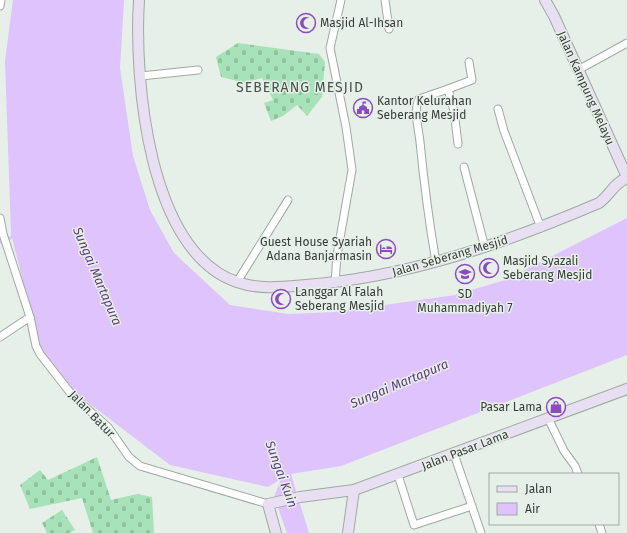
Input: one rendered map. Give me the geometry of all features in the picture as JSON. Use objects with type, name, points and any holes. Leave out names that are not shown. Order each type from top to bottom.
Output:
[{"type":"street","points":[[0,6],[1,0]]},
{"type":"street","name":"Jalan Seberang Mesjid","points":[[139,0],[138,24],[143,108],[154,163],[162,191],[172,216],[203,261],[217,272],[237,282],[272,288],[335,283],[436,262],[485,248],[540,228],[599,203],[605,199],[619,182],[627,177]]},
{"type":"street","points":[[335,283],[337,255],[352,170],[346,127],[330,48],[341,0]]},
{"type":"street","points":[[385,0],[389,29]]},
{"type":"street","name":"Jalan Kampung Melayu","points":[[545,0],[554,16],[627,177]]},
{"type":"street","points":[[578,70],[627,43]]},
{"type":"street","points":[[436,262],[425,197],[417,104],[421,97],[472,80],[469,62]]},
{"type":"street","points":[[140,76],[198,70]]},
{"type":"street","points":[[448,89],[454,111],[458,144]]},
{"type":"street","points":[[498,109],[504,131],[540,228]]},
{"type":"street","points":[[464,167],[485,248]]},
{"type":"street","points":[[237,282],[288,200]]},
{"type":"street","name":"Jalan Batur","points":[[0,218],[6,242],[30,317],[36,346],[40,354],[72,394],[108,428],[135,463],[273,503]]},
{"type":"street","points":[[0,337],[30,317]]},
{"type":"street","name":"Jalan Pasar Lama","points":[[273,503],[300,497],[354,490],[627,390]]},
{"type":"street","points":[[548,418],[564,452],[578,473]]},
{"type":"street","points":[[454,454],[481,533]]},
{"type":"street","points":[[398,475],[414,525],[472,506]]},
{"type":"street","points":[[348,533],[354,490]]},
{"type":"street","points":[[273,503],[276,533]]},
{"type":"green space","points":[[238,43],[319,54],[325,62],[322,97],[307,116],[297,105],[283,116],[271,121],[264,103],[273,100],[262,78],[240,84],[237,81],[221,77],[216,57]]},
{"type":"green space","points":[[97,457],[111,500],[137,494],[152,497],[154,533],[93,533],[82,498],[30,509],[20,485],[40,470],[48,480]]},
{"type":"green space","points":[[62,510],[75,530],[69,533],[47,533],[42,523]]},
{"type":"water","points":[[13,0],[124,0],[120,68],[133,156],[150,210],[174,253],[230,305],[288,314],[335,312],[455,295],[505,280],[627,218],[627,355],[341,466],[291,474],[309,533],[287,533],[274,497],[281,479],[268,487],[170,465],[69,388],[40,348],[11,234],[5,61]]},
{"type":"waterway","points":[[0,242],[15,236]]},
{"type":"place","name":"Masjid Al-Ihsan","points":[[306,23]]},
{"type":"place","name":"Kantor Kelurahan Seberang Mesjid","points":[[363,108]]},
{"type":"place","name":"Guest House Syariah Adana Banjarmasin","points":[[386,249]]},
{"type":"place","name":"Masjid Syazali Seberang Mesjid","points":[[489,268]]},
{"type":"place","name":"SD Muhammadiyah 7","points":[[465,274]]},
{"type":"place","name":"Langgar Al Falah Seberang Mesjid","points":[[281,299]]},
{"type":"place","name":"Pasar Lama","points":[[556,407]]},
{"type":"district","name":"SEBERANG MESJID","points":[[300,87]]},
{"type":"water label","name":"Sungai Martapura","points":[[98,276]]},
{"type":"water label","name":"Sungai Martapura","points":[[399,383]]},
{"type":"water label","name":"Sungai Kuin","points":[[282,474]]}]
